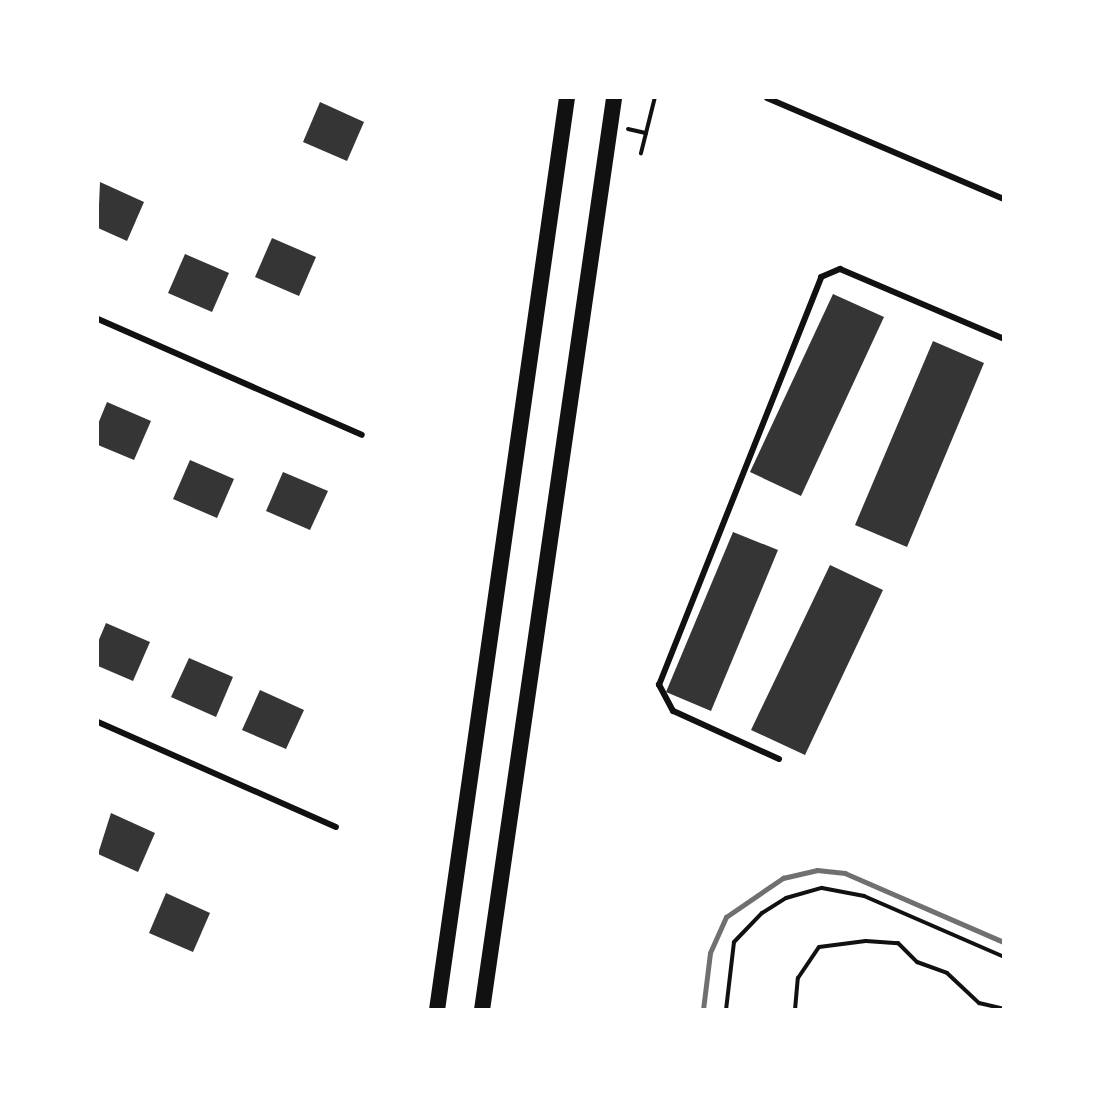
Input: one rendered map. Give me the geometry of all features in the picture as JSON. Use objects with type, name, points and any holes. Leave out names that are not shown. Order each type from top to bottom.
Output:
[{"type":"highway","points":[[434,1010],[567,98]]},
{"type":"highway","points":[[482,1010],[614,98]]},
{"type":"street","points":[[766,98],[1004,199]]},
{"type":"street","points":[[779,759],[673,711],[659,685],[740,469],[821,277],[840,269],[1004,339]]},
{"type":"street","points":[[98,319],[362,435]]},
{"type":"street","points":[[98,722],[336,827]]},
{"type":"path","points":[[641,153],[655,98]]},
{"type":"path","points":[[610,124],[646,133]]},
{"type":"path","points":[[726,1010],[734,942],[786,898],[822,888],[864,896],[1004,957]]},
{"type":"path","points":[[795,1010],[798,978],[819,947],[866,941],[898,943],[917,962],[947,973],[979,1003],[1004,1009]]},
{"type":"building","points":[[320,102],[364,122],[347,161],[303,142]]},
{"type":"building","points":[[100,182],[144,202],[127,241],[98,228]]},
{"type":"building","points":[[272,238],[316,257],[299,296],[255,277]]},
{"type":"building","points":[[185,254],[229,273],[212,312],[168,293]]},
{"type":"building","points":[[833,294],[884,317],[801,496],[750,472]]},
{"type":"building","points":[[933,341],[984,363],[907,547],[855,525]]},
{"type":"building","points":[[107,402],[151,421],[134,460],[98,445],[98,424]]},
{"type":"building","points":[[190,460],[234,479],[217,518],[173,499]]},
{"type":"building","points":[[283,472],[328,491],[310,530],[266,511]]},
{"type":"building","points":[[733,532],[778,550],[711,711],[666,692]]},
{"type":"building","points":[[830,565],[883,590],[805,755],[751,730]]},
{"type":"building","points":[[106,623],[150,642],[133,681],[98,666],[98,642]]},
{"type":"building","points":[[189,658],[233,677],[216,717],[171,697]]},
{"type":"building","points":[[260,690],[304,710],[286,749],[242,730]]},
{"type":"building","points":[[111,813],[155,833],[138,872],[98,854]]},
{"type":"building","points":[[166,893],[210,913],[193,952],[149,933]]},
{"type":"railway","points":[[703,1010],[710,953],[726,917],[783,878],[817,870],[845,873],[1004,942]]}]
